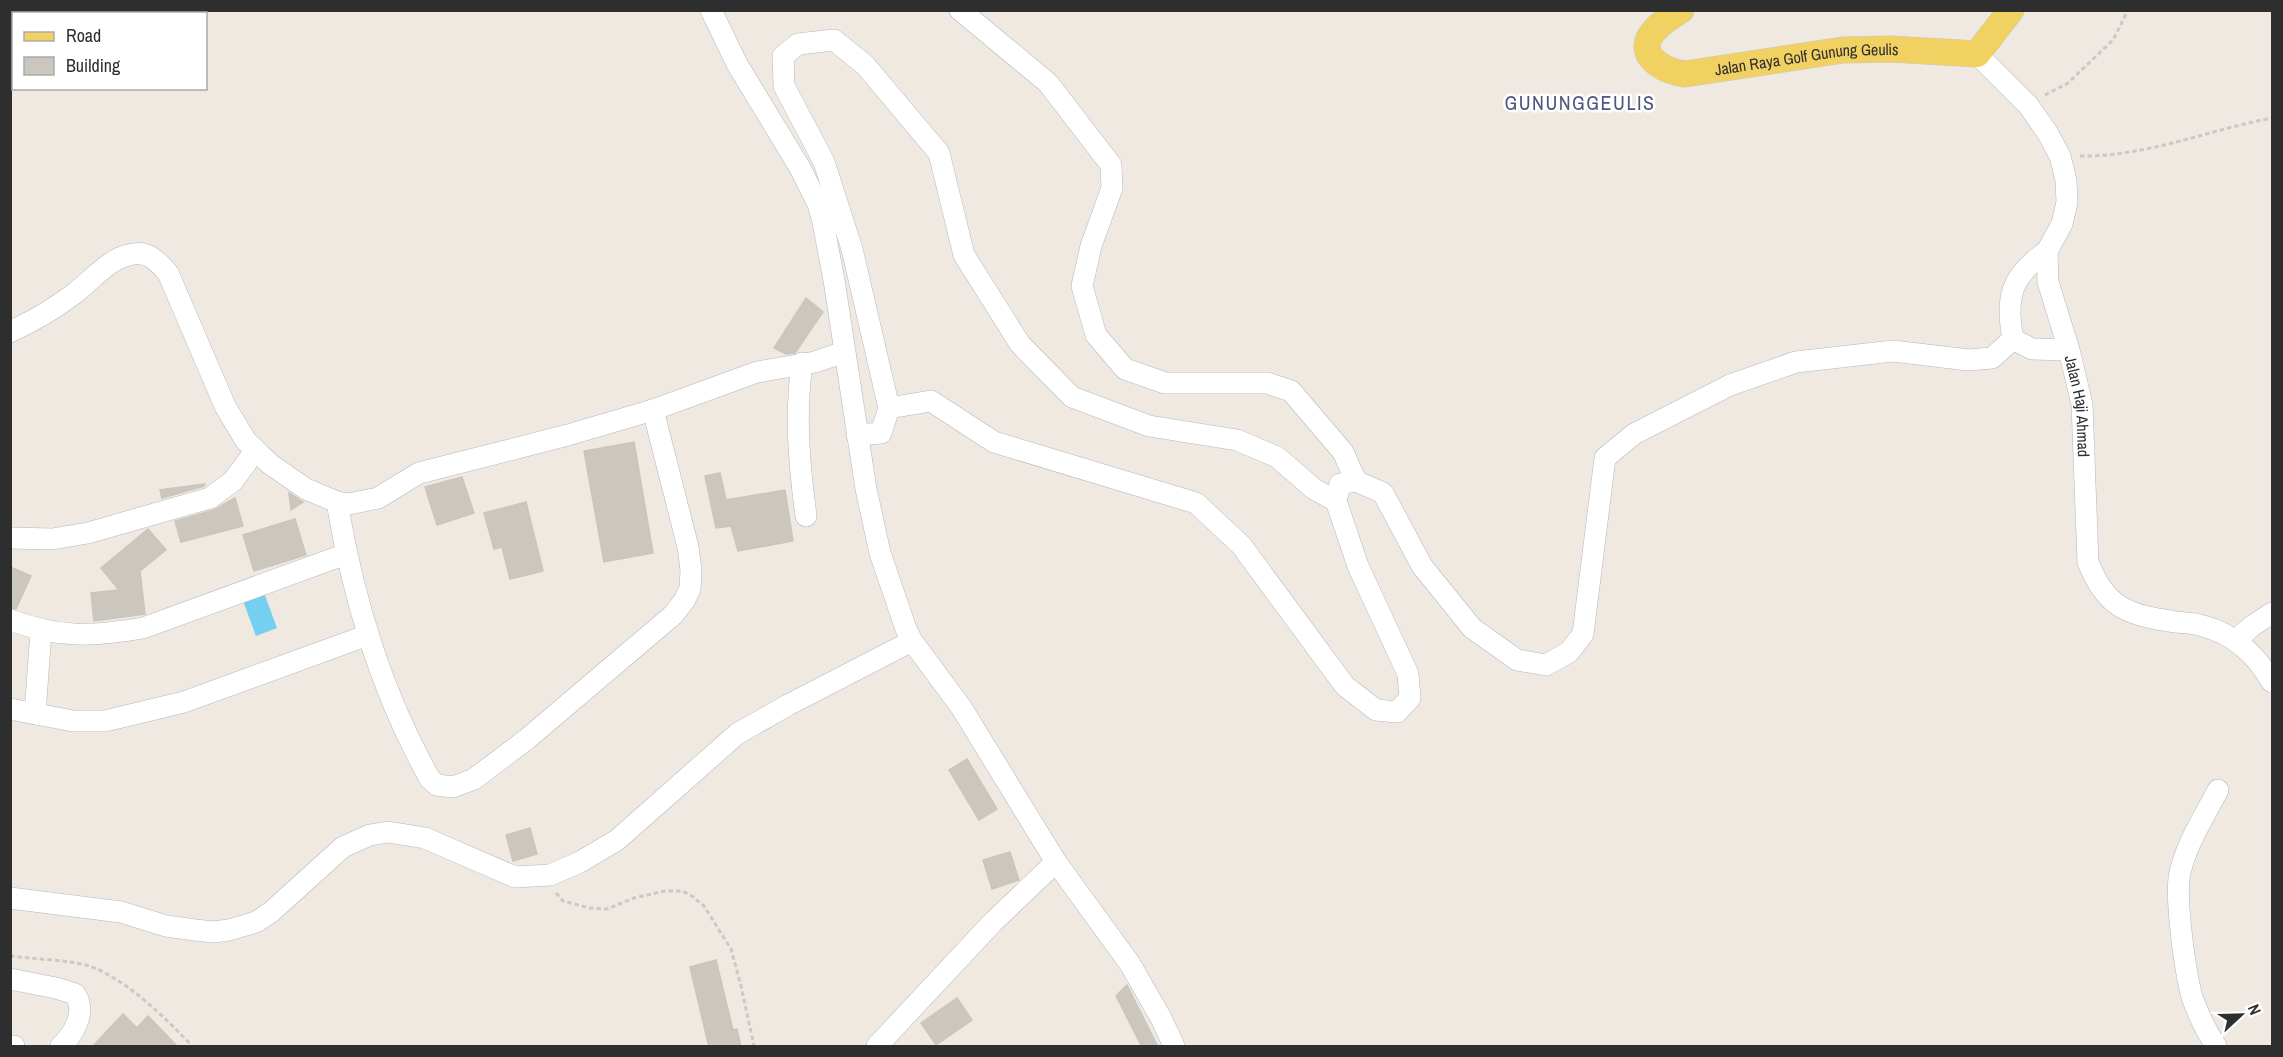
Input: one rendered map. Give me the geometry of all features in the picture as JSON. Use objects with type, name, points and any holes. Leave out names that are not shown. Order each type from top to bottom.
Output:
[{"type":"main road","name":"Jalan Raya Golf Gunung Geulis","points":[[1681,10],[1655,29],[1649,41],[1649,53],[1657,65],[1673,73],[1703,72],[1843,50],[1891,49],[1977,54]]},
{"type":"main road","points":[[1977,54],[2011,10]]},
{"type":"street","points":[[711,10],[737,64],[800,168],[818,204],[828,245],[866,489],[880,553],[912,641],[961,707],[1056,862],[1130,964],[1146,990],[1174,1047]]},
{"type":"street","points":[[960,10],[1048,83],[1111,165],[1112,188],[1091,246],[1082,286],[1096,335],[1103,344],[1125,369],[1166,383],[1267,383],[1291,391],[1343,452],[1356,481]]},
{"type":"street","points":[[857,435],[881,433],[889,408],[852,249],[831,183],[824,162],[784,86],[783,57],[798,44],[834,40],[865,65],[939,153],[964,255],[1020,344],[1072,397],[1149,426],[1237,440],[1278,457],[1314,489],[1336,501]]},
{"type":"street","points":[[1977,54],[2028,105],[2060,156],[2066,180],[2067,202],[2062,224],[2047,251],[2029,264],[2012,291],[2008,314],[2013,339]]},
{"type":"street","name":"Jalan Haji Ahmad","points":[[2047,251],[2048,282],[2069,350],[2082,404],[2088,562],[2097,585],[2104,595],[2127,611],[2140,616],[2203,626],[2236,640],[2264,668],[2272,682]]},
{"type":"street","points":[[10,332],[51,310],[118,258],[132,254],[146,254],[157,260],[168,273],[225,406],[239,431],[255,451],[306,489],[337,502],[349,504],[363,502],[392,491],[419,473],[568,435],[653,410],[757,372],[815,362],[844,352]]},
{"type":"street","points":[[889,408],[931,401],[994,442],[1196,503],[1241,545],[1345,686],[1376,710],[1398,712],[1410,698],[1408,674],[1358,566],[1336,501],[1340,484],[1356,481],[1383,493],[1422,566],[1472,628],[1517,660],[1546,665],[1569,652],[1583,634],[1605,458],[1634,434],[1730,385],[1796,362],[1893,351],[1968,360],[1992,358],[2013,339]]},
{"type":"street","points":[[2013,339],[2032,349],[2069,350]]},
{"type":"street","points":[[802,363],[798,439],[806,516]]},
{"type":"street","points":[[337,502],[346,554],[368,634],[394,704],[430,779],[437,785],[453,787],[474,779],[527,739],[673,615],[684,601],[690,589],[691,570],[688,547],[653,410]]},
{"type":"street","points":[[10,538],[52,538],[87,533],[210,498],[233,482],[255,451]]},
{"type":"street","points":[[10,620],[41,631],[81,635],[109,634],[142,628],[346,554]]},
{"type":"street","points":[[2236,640],[2272,613]]},
{"type":"street","points":[[35,714],[41,631]]},
{"type":"street","points":[[10,709],[88,722],[105,721],[184,702],[368,634]]},
{"type":"street","points":[[10,898],[122,912],[166,926],[214,932],[230,930],[256,922],[271,912],[343,847],[370,835],[388,832],[425,838],[515,878],[550,875],[580,862],[617,840],[737,734],[912,641]]},
{"type":"street","points":[[2216,1047],[2192,995],[2178,896],[2179,877],[2186,854],[2218,790]]},
{"type":"street","points":[[877,1047],[993,922],[1056,862]]},
{"type":"street","points":[[10,980],[56,988],[75,994],[81,1007],[80,1015],[61,1047]]},
{"type":"path","points":[[2028,105],[2068,83],[2113,40],[2128,10]]},
{"type":"path","points":[[2060,156],[2091,156],[2137,151],[2272,117]]},
{"type":"path","points":[[550,875],[554,891],[563,901],[590,908],[607,909],[634,898],[664,891],[682,891],[704,906],[731,949],[754,1047]]},
{"type":"path","points":[[10,956],[88,966],[108,975],[159,1012],[192,1047]]},
{"type":"water","points":[[263,590],[277,628],[256,636],[242,598]]},
{"type":"building","points":[[806,298],[823,312],[795,353],[786,354],[774,348]]},
{"type":"building","points":[[634,442],[653,553],[604,562],[584,451]]},
{"type":"building","points":[[720,473],[726,500],[785,490],[793,541],[738,551],[731,526],[716,528],[705,476]]},
{"type":"building","points":[[462,477],[474,513],[437,525],[425,487]]},
{"type":"building","points":[[205,484],[162,498],[160,490]]},
{"type":"building","points":[[289,493],[303,502],[291,510]]},
{"type":"building","points":[[235,498],[243,526],[181,542],[175,521],[214,510]]},
{"type":"building","points":[[526,502],[543,571],[510,579],[502,547],[494,549],[484,513]]},
{"type":"building","points":[[295,519],[306,555],[254,571],[243,535]]},
{"type":"building","points":[[148,529],[166,550],[140,571],[145,614],[94,621],[91,593],[119,590],[101,568]]},
{"type":"building","points":[[10,567],[31,576],[16,609],[10,608]]},
{"type":"building","points":[[967,759],[997,809],[979,820],[949,770]]},
{"type":"building","points":[[530,828],[537,854],[513,861],[506,835]]},
{"type":"building","points":[[1010,852],[1019,880],[992,889],[983,860]]},
{"type":"building","points":[[716,960],[733,1030],[737,1029],[741,1047],[709,1047],[690,967]]},
{"type":"building","points":[[1127,985],[1158,1047],[1142,1047],[1116,996]]},
{"type":"building","points":[[957,998],[972,1020],[936,1045],[921,1023]]},
{"type":"building","points":[[123,1014],[137,1028],[148,1016],[178,1047],[92,1047]]},
{"type":"district","name":"GUNUNGGEULIS","points":[[1580,103]]}]
